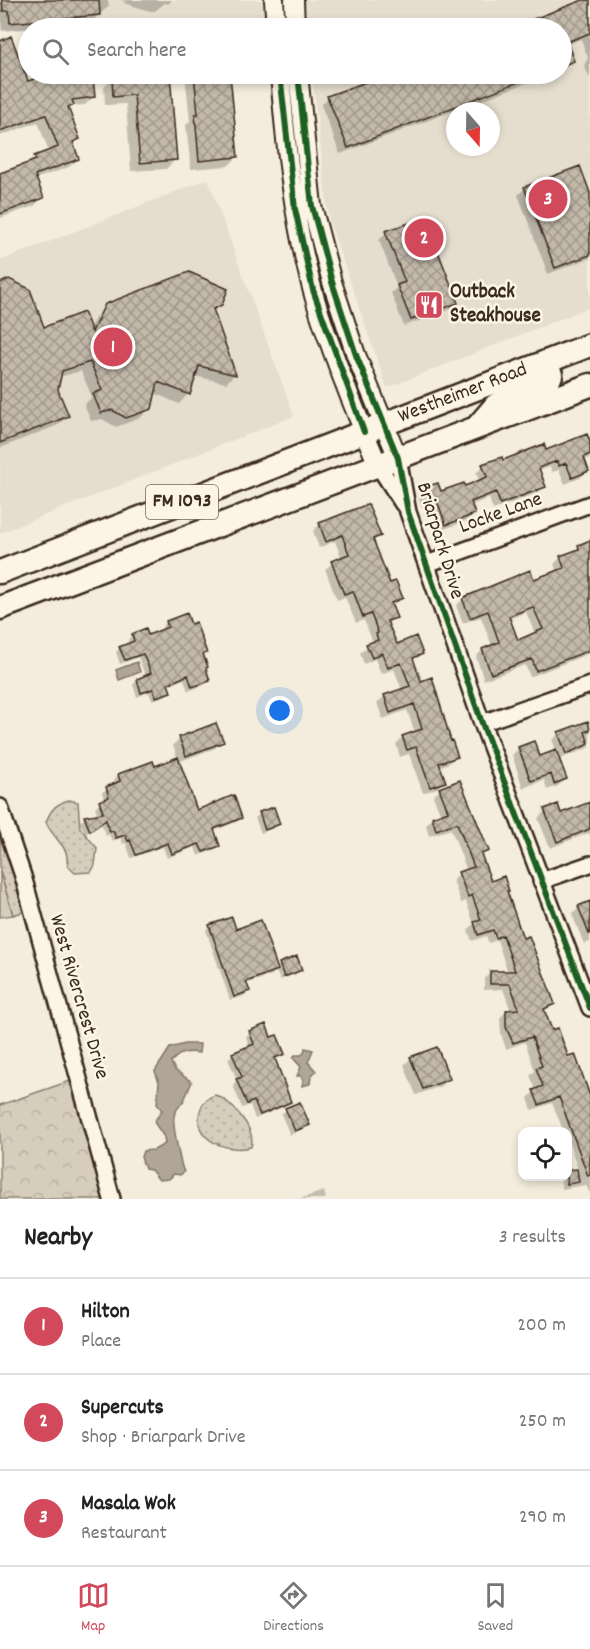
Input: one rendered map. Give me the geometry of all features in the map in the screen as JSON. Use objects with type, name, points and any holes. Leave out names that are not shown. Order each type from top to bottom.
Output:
[{"type":"main road","name":"Westheimer Road","points":[[0,572],[590,345]]},
{"type":"main road","points":[[475,429],[496,405],[509,397],[548,383],[551,375],[546,362]]},
{"type":"main road","name":"Westheimer Road","points":[[0,608],[590,385]]},
{"type":"street","points":[[274,0],[275,18]]},
{"type":"street","points":[[294,0],[295,18]]},
{"type":"street","name":"Briarpark Drive","points":[[282,84],[303,208],[332,282],[356,355],[374,428],[408,512],[482,723],[590,1008]]},
{"type":"street","name":"Briarpark Drive","points":[[298,84],[303,208]]},
{"type":"street","name":"Locke Lane","points":[[427,564],[590,504]]},
{"type":"street","points":[[482,723],[590,685]]},
{"type":"street","name":"West Rivercrest Drive","points":[[0,807],[22,876],[112,1199]]},
{"type":"street","points":[[541,881],[590,864]]},
{"type":"shaded area","points":[[0,0],[590,0],[590,307],[387,388],[329,221],[313,84],[572,84],[572,18],[18,18],[18,29],[0,30]]},
{"type":"shaded area","points":[[208,179],[294,416],[0,533],[0,261]]},
{"type":"shaded area","points":[[137,662],[140,672],[119,680],[116,670]]},
{"type":"shaded area","points":[[185,1044],[200,1044],[199,1053],[183,1053],[171,1062],[175,1070],[192,1082],[174,1116],[180,1161],[184,1172],[180,1175],[174,1174],[169,1179],[159,1180],[151,1170],[145,1169],[141,1157],[143,1151],[154,1150],[165,1144],[164,1137],[154,1122],[162,1110],[157,1104],[159,1082],[155,1071],[170,1048]]},
{"type":"shaded area","points":[[305,1048],[313,1050],[308,1062],[316,1071],[311,1076],[310,1084],[302,1086],[301,1076],[297,1076],[301,1067],[293,1058],[295,1055],[304,1053]]},
{"type":"green space","points":[[69,800],[78,802],[80,828],[97,848],[95,865],[91,872],[75,873],[72,870],[68,865],[66,852],[46,822],[54,808]]},
{"type":"green space","points":[[0,827],[24,905],[23,912],[13,915],[0,872]]},
{"type":"green space","points":[[0,872],[13,915],[0,917]]},
{"type":"green space","points":[[73,1080],[106,1199],[0,1199],[0,1105]]},
{"type":"green space","points":[[215,1095],[228,1103],[241,1116],[250,1132],[251,1147],[222,1146],[206,1137],[201,1130],[199,1121],[201,1108],[205,1101]]},
{"type":"building","points":[[2,0],[99,0],[100,15],[18,18],[18,22],[10,23],[9,11],[3,11]]},
{"type":"building","points":[[583,0],[590,0],[590,33],[572,40],[572,18],[536,18]]},
{"type":"building","points":[[11,36],[18,55],[18,84],[94,84],[95,97],[72,100],[74,105],[68,107],[80,139],[73,142],[79,159],[35,175],[44,198],[0,214],[0,173],[36,160],[34,156],[58,147],[46,115],[0,131],[0,41]]},
{"type":"building","points":[[112,84],[171,84],[177,160],[140,163],[134,95],[113,97]]},
{"type":"building","points":[[195,84],[231,84],[238,157],[199,161],[195,114],[198,114]]},
{"type":"building","points":[[360,84],[513,84],[467,102],[446,102],[446,110],[348,148],[327,96]]},
{"type":"building","points":[[580,166],[590,193],[590,255],[555,268],[524,187]]},
{"type":"building","points":[[425,218],[458,303],[411,320],[397,285],[405,282],[385,231]]},
{"type":"building","points":[[189,272],[228,289],[222,305],[213,309],[236,375],[199,366],[190,395],[158,382],[152,409],[126,418],[112,410],[101,413],[93,394],[102,390],[90,362],[62,371],[58,390],[69,416],[0,443],[0,283],[9,279],[30,289],[44,327],[84,312],[92,332],[105,304]]},
{"type":"building","points":[[587,434],[590,454],[584,457],[589,471],[572,478],[566,463],[559,466],[557,461],[539,468],[546,487],[500,504],[496,492],[471,502],[475,514],[446,525],[436,498],[429,501],[425,487],[438,483],[441,491],[464,483],[465,486],[487,477],[482,464],[502,457],[503,460],[544,444],[546,450]]},
{"type":"building","points":[[368,504],[381,536],[373,539],[390,583],[396,581],[403,598],[391,603],[397,618],[387,621],[397,644],[416,636],[423,654],[413,658],[421,681],[432,677],[458,757],[439,763],[446,782],[430,787],[416,747],[407,750],[402,736],[422,729],[414,704],[390,713],[384,695],[410,686],[401,663],[388,668],[382,653],[372,658],[366,644],[378,640],[376,634],[378,633],[371,614],[363,617],[353,591],[344,594],[331,561],[349,554],[342,535],[326,542],[319,523]]},
{"type":"building","points":[[590,540],[590,650],[536,671],[532,659],[491,674],[482,649],[499,642],[488,611],[470,618],[462,598],[530,570],[534,579],[564,568],[560,556],[579,549],[578,545]],"holes":[[[533,607],[543,629],[518,640],[509,616]]]},
{"type":"building","points":[[187,613],[191,624],[196,622],[207,653],[203,654],[210,681],[192,687],[188,675],[168,684],[171,692],[156,697],[153,689],[141,693],[137,679],[151,673],[143,654],[125,660],[119,647],[134,641],[132,634],[146,628],[148,635],[168,627],[166,621]]},
{"type":"building","points":[[588,721],[590,730],[585,732],[589,744],[566,754],[558,732]]},
{"type":"building","points":[[216,723],[224,742],[186,756],[179,737]]},
{"type":"building","points":[[534,741],[540,756],[556,750],[567,779],[554,784],[551,774],[531,781],[518,747]]},
{"type":"building","points":[[178,757],[197,810],[234,795],[242,818],[214,829],[220,846],[203,852],[199,844],[172,854],[168,843],[136,855],[130,840],[128,841],[125,835],[116,838],[113,831],[110,832],[106,820],[90,831],[84,816],[103,813],[99,801],[109,797],[106,787],[120,781],[118,774],[153,761],[155,766]]},
{"type":"building","points":[[460,780],[489,851],[481,854],[491,881],[504,876],[523,938],[529,936],[555,1004],[544,1009],[552,1030],[558,1028],[568,1056],[575,1054],[590,1096],[590,1175],[588,1176],[572,1127],[570,1127],[559,1097],[539,1105],[533,1090],[543,1086],[536,1068],[542,1066],[532,1037],[513,1043],[506,1027],[506,1010],[519,1009],[510,984],[490,984],[490,971],[515,971],[503,935],[496,938],[493,930],[478,935],[474,922],[481,920],[472,895],[468,897],[458,872],[474,867],[457,823],[436,830],[432,817],[448,811],[439,788]]},
{"type":"building","points":[[590,802],[590,829],[557,842],[544,809],[558,804],[561,813]]},
{"type":"building","points":[[274,807],[280,824],[265,830],[259,812]]},
{"type":"building","points":[[590,901],[590,934],[589,934],[578,906]]},
{"type":"building","points":[[232,917],[236,929],[261,920],[278,970],[246,982],[250,991],[234,997],[209,925]]},
{"type":"building","points":[[297,956],[302,970],[284,977],[279,963]]},
{"type":"building","points":[[266,1024],[271,1037],[277,1035],[285,1054],[275,1058],[291,1102],[260,1115],[254,1101],[247,1104],[236,1079],[242,1077],[232,1053],[254,1044],[249,1031]]},
{"type":"building","points":[[437,1047],[450,1079],[423,1089],[410,1057]]},
{"type":"building","points":[[300,1102],[310,1125],[295,1131],[285,1108]]},
{"type":"building","points":[[577,1169],[579,1182],[567,1184],[567,1181],[572,1181],[572,1170]]},
{"type":"cycle path","points":[[281,84],[295,209],[313,290],[364,432]]},
{"type":"cycle path","points":[[299,84],[312,206],[332,282],[356,355],[398,458],[408,512],[482,723],[590,1008]]},
{"type":"place","name":"Masala Wok","points":[[548,199]]},
{"type":"place","name":"Supercuts","points":[[424,238]]},
{"type":"place","name":"Outback Steakhouse","points":[[429,305]]},
{"type":"place","name":"Hilton","points":[[113,347]]}]
